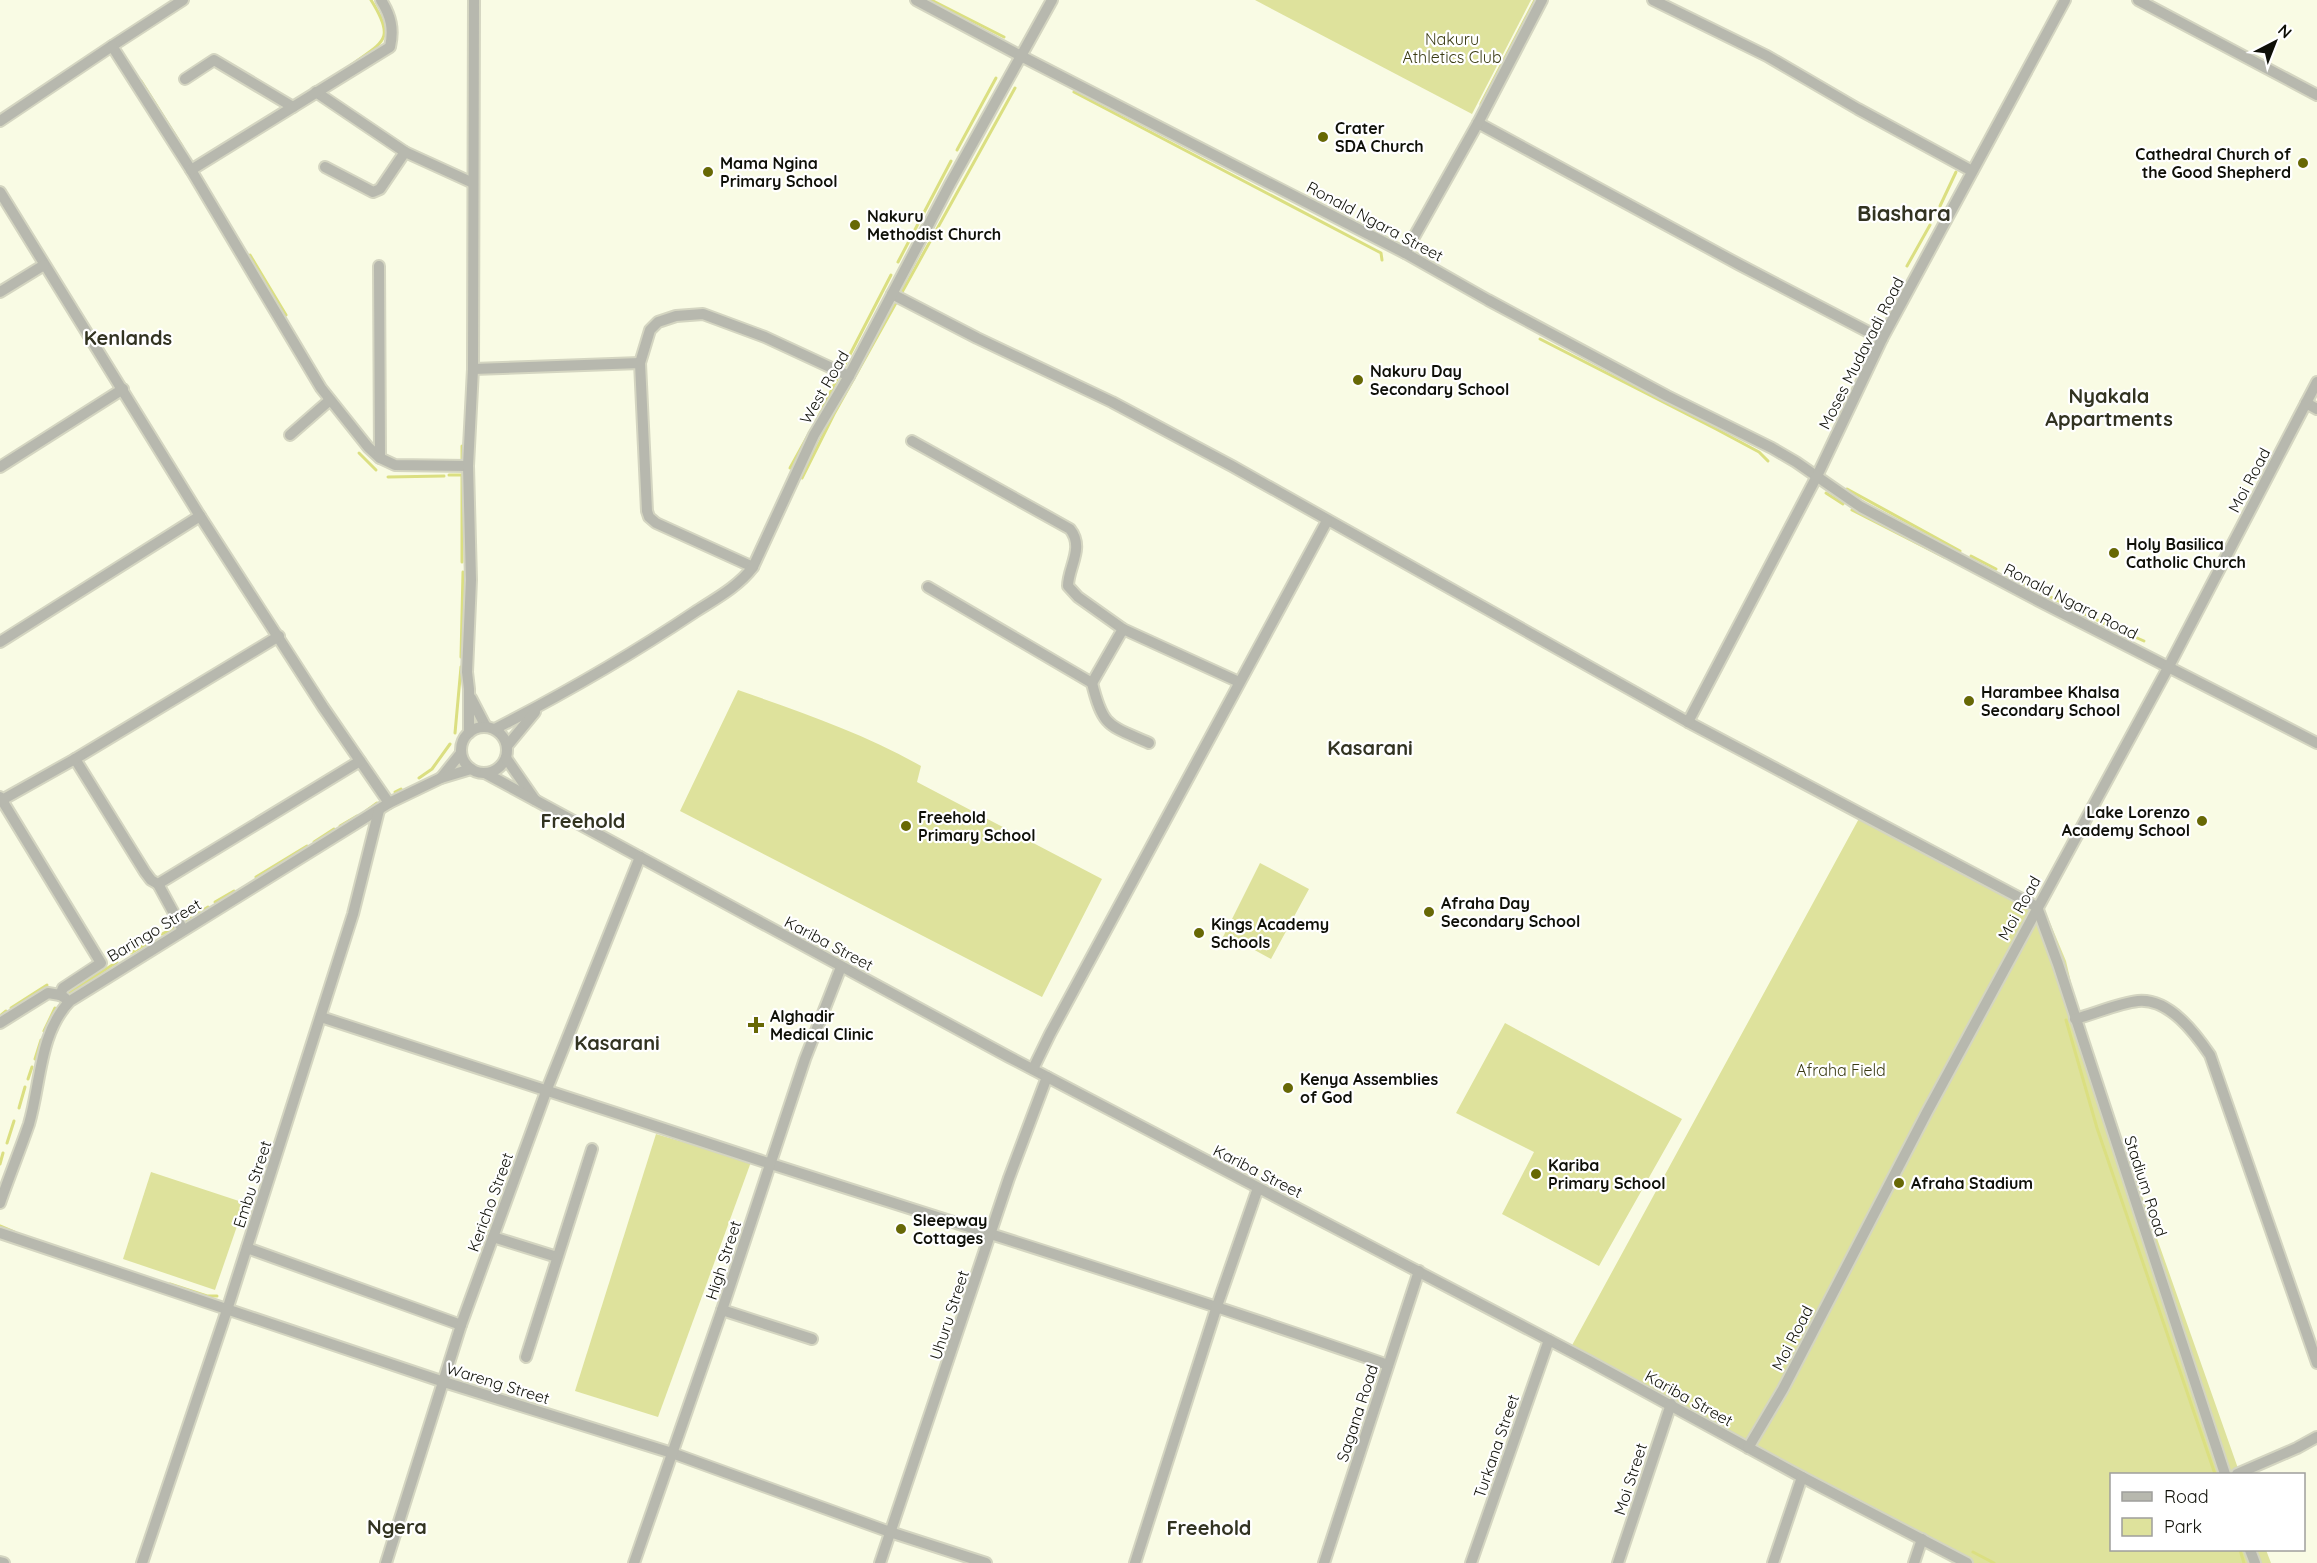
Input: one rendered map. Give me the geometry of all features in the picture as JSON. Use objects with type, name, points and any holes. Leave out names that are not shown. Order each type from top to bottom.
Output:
[{"type":"street","points":[[0,121],[183,0]]},
{"type":"street","points":[[191,170],[390,47],[393,33],[392,21],[381,0]]},
{"type":"street","points":[[469,695],[490,728],[503,736],[507,746],[506,758],[498,769],[485,773],[471,769],[461,753],[462,742],[469,733],[467,672],[471,580],[468,466],[472,369],[474,0]]},
{"type":"street","name":"Ronald Ngara Street","points":[[916,0],[1406,253],[1646,385],[1772,448],[1817,476]]},
{"type":"street","name":"West Road","points":[[490,728],[539,707],[650,643],[737,584],[753,567],[814,435],[849,376],[1052,0]]},
{"type":"street","points":[[1406,253],[1478,123],[1542,0]]},
{"type":"street","points":[[1653,0],[1767,56],[1972,171]]},
{"type":"street","name":"Moses Mudavadi Road","points":[[1688,722],[1817,476],[1882,339],[2065,0]]},
{"type":"street","points":[[2138,0],[2317,95]]},
{"type":"street","points":[[112,46],[191,170],[330,400],[380,458],[395,465],[468,466]]},
{"type":"street","points":[[185,79],[214,60],[293,107]]},
{"type":"street","points":[[316,92],[405,152],[473,183]]},
{"type":"street","points":[[1478,123],[1730,260],[1882,339]]},
{"type":"street","points":[[325,167],[373,192],[380,189],[405,152]]},
{"type":"street","points":[[0,192],[200,516],[323,707],[389,803]]},
{"type":"street","points":[[0,292],[44,265]]},
{"type":"street","points":[[379,266],[380,458]]},
{"type":"street","points":[[892,294],[977,338],[1112,402],[1232,466],[1688,722],[2037,907]]},
{"type":"street","points":[[753,567],[656,523],[648,515],[640,363],[646,340],[654,325],[676,316],[703,314],[765,337],[849,376]]},
{"type":"street","points":[[472,369],[640,363]]},
{"type":"street","name":"Moi Road","points":[[1748,1448],[1783,1389],[2037,907],[2168,668],[2317,382]]},
{"type":"street","points":[[0,467],[123,389]]},
{"type":"street","points":[[290,435],[330,400]]},
{"type":"street","points":[[2306,403],[2317,409]]},
{"type":"street","points":[[912,441],[1070,529],[1075,536],[1076,556],[1068,586],[1078,597],[1123,629],[1239,682]]},
{"type":"street","name":"Ronald Ngara Road","points":[[1817,476],[1861,507],[2168,668],[2317,743]]},
{"type":"street","points":[[0,642],[200,516]]},
{"type":"street","points":[[1033,1070],[1050,1034],[1327,521]]},
{"type":"street","points":[[928,587],[1092,683]]},
{"type":"street","points":[[1123,629],[1092,683],[1098,708],[1106,722],[1149,743]]},
{"type":"street","points":[[0,1023],[48,993],[65,998],[63,988],[101,963],[1,799],[75,759],[279,636]]},
{"type":"street","name":"West Road","points":[[507,746],[539,707]]},
{"type":"street","points":[[469,733],[490,728]]},
{"type":"street","name":"Baringo Street","points":[[441,778],[461,753]]},
{"type":"street","points":[[506,758],[537,803]]},
{"type":"street","points":[[75,759],[145,872],[151,880],[158,884],[183,930]]},
{"type":"street","points":[[158,884],[360,761]]},
{"type":"street","name":"Baringo Street","points":[[0,1203],[29,1123],[48,1037],[65,998],[183,930],[389,803],[441,778],[471,769]]},
{"type":"street","name":"Kariba Street","points":[[485,773],[1033,1070],[1671,1404],[1748,1448],[1967,1563]]},
{"type":"street","name":"Embu Street","points":[[142,1563],[227,1310],[321,1017],[353,914],[379,810]]},
{"type":"street","name":"Kericho Street","points":[[386,1563],[461,1325],[547,1089],[640,857]]},
{"type":"street","name":"Stadium Road","points":[[2037,907],[2225,1473]]},
{"type":"street","name":"High Street","points":[[634,1563],[806,1059],[841,967]]},
{"type":"street","points":[[2075,1019],[2139,1001],[2157,1005],[2178,1016],[2194,1031],[2210,1055],[2317,1363]]},
{"type":"street","points":[[321,1017],[1119,1277],[1216,1306],[1388,1365]]},
{"type":"street","name":"Uhuru Street","points":[[880,1563],[943,1382],[1009,1178],[1047,1077]]},
{"type":"street","points":[[526,1357],[592,1149]]},
{"type":"street","points":[[1135,1563],[1216,1306],[1258,1188]]},
{"type":"street","name":"Wareng Street","points":[[0,1233],[444,1382],[672,1454],[890,1532],[986,1563]]},
{"type":"street","points":[[494,1237],[557,1257]]},
{"type":"street","points":[[247,1248],[461,1325]]},
{"type":"street","name":"Sagana Road","points":[[1323,1563],[1419,1271]]},
{"type":"street","points":[[722,1310],[812,1339]]},
{"type":"street","name":"Turkana Street","points":[[1471,1563],[1549,1340]]},
{"type":"street","name":"Moi Street","points":[[1618,1563],[1671,1404]]},
{"type":"street","points":[[2239,1473],[2317,1437]]},
{"type":"street","points":[[1773,1563],[1803,1477]]},
{"type":"street","points":[[1914,1563],[1922,1539]]},
{"type":"green space","name":"Nakuru Athletics Club","points":[[1255,0],[1531,0],[1472,114]]},
{"type":"green space","points":[[738,690],[831,724],[899,754],[921,766],[917,782],[1102,879],[1042,997],[680,811]]},
{"type":"green space","name":"Afraha Stadium","points":[[1862,813],[2043,906],[2066,961],[2079,1017],[2240,1473],[2110,1473],[2110,1551],[2266,1551],[2271,1563],[1963,1563],[1570,1349]]},
{"type":"green space","points":[[1260,863],[1309,889],[1271,959],[1249,947],[1239,950],[1221,941]]},
{"type":"green space","points":[[1505,1023],[1682,1119],[1599,1266],[1502,1214],[1534,1152],[1456,1113]]},
{"type":"green space","points":[[656,1134],[751,1162],[658,1417],[575,1391]]},
{"type":"green space","points":[[151,1172],[245,1203],[215,1290],[123,1259]]},
{"type":"waterway","points":[[351,65],[372,50],[383,38],[383,24],[371,0]]},
{"type":"waterway","points":[[931,0],[1004,37]]},
{"type":"waterway","points":[[1481,104],[1535,0]]},
{"type":"waterway","points":[[957,150],[996,78]]},
{"type":"waterway","points":[[141,81],[182,146]]},
{"type":"waterway","points":[[901,294],[1015,88]]},
{"type":"waterway","points":[[1074,92],[1381,253],[1382,260]]},
{"type":"waterway","points":[[898,262],[951,161]]},
{"type":"waterway","points":[[1940,206],[1956,172]]},
{"type":"waterway","points":[[1907,266],[1930,225]]},
{"type":"waterway","points":[[250,255],[286,315]]},
{"type":"waterway","points":[[843,368],[891,275]]},
{"type":"waterway","points":[[802,478],[834,414],[897,301]]},
{"type":"waterway","points":[[1540,339],[1759,452],[1768,461]]},
{"type":"waterway","points":[[817,420],[839,375]]},
{"type":"waterway","points":[[790,468],[811,430]]},
{"type":"waterway","points":[[462,446],[462,462]]},
{"type":"waterway","points":[[359,453],[376,470]]},
{"type":"waterway","points":[[449,475],[462,475],[462,562]]},
{"type":"waterway","points":[[388,477],[444,476]]},
{"type":"waterway","points":[[1847,489],[1960,551]]},
{"type":"waterway","points":[[1826,493],[1843,504]]},
{"type":"waterway","points":[[1852,510],[1944,557]]},
{"type":"waterway","points":[[1971,556],[1996,569]]},
{"type":"waterway","points":[[461,657],[463,572]]},
{"type":"waterway","points":[[2012,578],[2107,625]]},
{"type":"waterway","points":[[2119,630],[2144,641]]},
{"type":"waterway","points":[[455,733],[461,667]]},
{"type":"waterway","points":[[419,778],[432,769],[450,744]]},
{"type":"waterway","points":[[395,792],[401,789]]},
{"type":"waterway","points":[[366,811],[377,803]]},
{"type":"waterway","points":[[340,826],[357,816]]},
{"type":"waterway","points":[[314,842],[334,829]]},
{"type":"waterway","points":[[256,877],[307,846]]},
{"type":"waterway","points":[[215,902],[234,891]]},
{"type":"waterway","points":[[197,914],[208,907]]},
{"type":"waterway","points":[[184,924],[191,918]]},
{"type":"waterway","points":[[162,934],[174,928]]},
{"type":"waterway","points":[[131,953],[153,940]]},
{"type":"waterway","points":[[66,995],[117,962]]},
{"type":"waterway","points":[[11,1008],[47,985]]},
{"type":"waterway","points":[[44,1031],[55,1008]]},
{"type":"waterway","points":[[0,1016],[6,1011]]},
{"type":"waterway","points":[[2066,1020],[2097,1128],[2215,1473]]},
{"type":"waterway","points":[[35,1059],[41,1040]]},
{"type":"waterway","points":[[28,1079],[32,1067]]},
{"type":"waterway","points":[[19,1108],[25,1087]]},
{"type":"waterway","points":[[7,1143],[14,1121]]},
{"type":"waterway","points":[[0,1164],[3,1153]]},
{"type":"waterway","points":[[0,1226],[14,1232]]},
{"type":"waterway","points":[[170,1284],[207,1296],[217,1296]]},
{"type":"waterway","points":[[2240,1551],[2244,1563]]},
{"type":"waterway","points":[[1973,1552],[1994,1563]]},
{"type":"place","name":"Crater SDA Church","points":[[1323,137]]},
{"type":"place","name":"Cathedral Church of the Good Shepherd","points":[[2303,163]]},
{"type":"place","name":"Mama Ngina Primary School","points":[[708,172]]},
{"type":"place","name":"Nakuru Methodist Church","points":[[855,225]]},
{"type":"place","name":"Nakuru Day Secondary School","points":[[1358,380]]},
{"type":"place","name":"Holy Basilica Catholic Church","points":[[2114,553]]},
{"type":"place","name":"Harambee Khalsa Secondary School","points":[[1969,701]]},
{"type":"place","name":"Lake Lorenzo Academy School","points":[[2202,821]]},
{"type":"place","name":"Freehold Primary School","points":[[906,826]]},
{"type":"place","name":"Afraha Day Secondary School","points":[[1429,912]]},
{"type":"place","name":"Kings Academy Schools","points":[[1199,933]]},
{"type":"place","name":"Alghadir Medical Clinic","points":[[756,1025]]},
{"type":"place","name":"Kenya Assemblies of God","points":[[1288,1088]]},
{"type":"place","name":"Kariba Primary School","points":[[1536,1174]]},
{"type":"place","name":"Afraha Stadium","points":[[1899,1183]]},
{"type":"place","name":"Sleepway Cottages","points":[[901,1229]]},
{"type":"district","name":"Biashara","points":[[1904,213]]},
{"type":"district","name":"Kenlands","points":[[128,338]]},
{"type":"district","name":"Nyakala Appartments","points":[[2109,408]]},
{"type":"district","name":"Kasarani","points":[[1370,748]]},
{"type":"district","name":"Freehold","points":[[583,821]]},
{"type":"district","name":"Kasarani","points":[[617,1043]]},
{"type":"district","name":"Ngera","points":[[397,1527]]},
{"type":"district","name":"Freehold","points":[[1209,1528]]},
{"type":"park label","name":"Afraha Field","points":[[1841,1070]]}]
